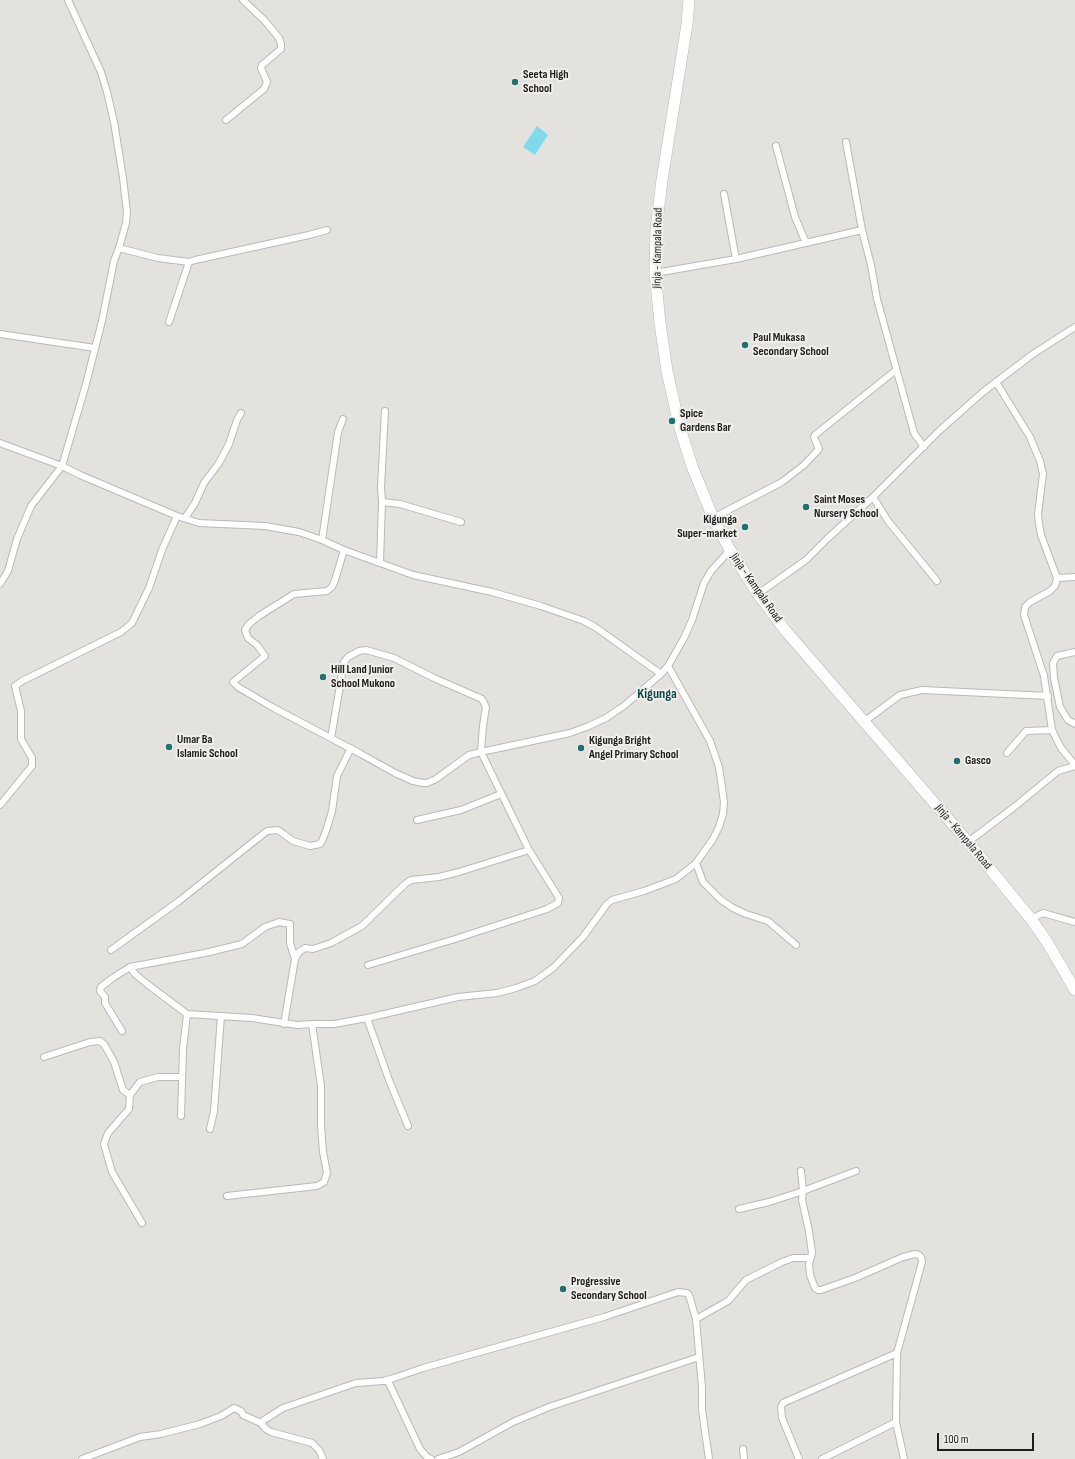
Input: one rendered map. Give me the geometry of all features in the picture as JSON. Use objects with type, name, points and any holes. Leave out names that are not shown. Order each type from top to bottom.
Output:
[{"type":"highway","name":"Jinja - Kampala Road","points":[[689,0],[687,24],[662,180],[656,229],[655,273],[667,371],[678,425],[692,466],[713,518],[730,550],[758,594],[785,630],[968,842],[1031,919],[1051,948],[1075,990]]},
{"type":"street","points":[[0,584],[8,571],[17,538],[31,506],[62,466],[75,426],[95,348],[114,261],[126,223],[127,212],[123,178],[114,122],[101,72],[68,0]]},
{"type":"street","points":[[226,120],[264,89],[266,82],[261,68],[262,65],[281,49],[279,38],[265,21],[243,0]]},
{"type":"street","points":[[846,142],[862,230],[871,265],[877,300],[914,433],[924,447]]},
{"type":"street","points":[[776,146],[795,217],[806,243]]},
{"type":"street","points":[[724,194],[736,259]]},
{"type":"street","points":[[119,248],[158,258],[189,262],[327,230]]},
{"type":"street","points":[[655,273],[736,259],[862,230]]},
{"type":"street","points":[[169,322],[189,262]]},
{"type":"street","points":[[758,594],[806,560],[873,497],[940,430],[996,382],[1034,354],[1075,327]]},
{"type":"street","points":[[0,334],[95,348]]},
{"type":"street","points":[[713,518],[782,482],[804,465],[819,449],[814,437],[815,435],[896,370]]},
{"type":"street","points":[[968,842],[1014,808],[1058,772],[1075,766],[1061,748],[1052,730],[1044,676],[1024,616],[1025,607],[1030,602],[1050,591],[1055,586],[1057,578],[1041,535],[1039,524],[1038,514],[1043,474],[1040,461],[1030,437],[996,382]]},
{"type":"street","points":[[380,563],[381,487],[385,411]]},
{"type":"street","points":[[185,518],[195,503],[204,483],[219,463],[229,444],[237,420],[241,413]]},
{"type":"street","points":[[322,540],[338,432],[343,419]]},
{"type":"street","points":[[0,443],[62,466],[178,516],[199,523],[265,526],[299,532],[413,575],[506,595],[584,621],[595,627],[661,674]]},
{"type":"street","points":[[873,497],[888,521],[937,581]]},
{"type":"street","points":[[382,502],[400,504],[461,522]]},
{"type":"street","points":[[0,805],[32,766],[32,758],[21,738],[21,711],[15,686],[22,681],[121,632],[132,623],[149,588],[162,550],[178,516]]},
{"type":"street","points":[[344,550],[335,580],[332,587],[327,591],[294,594],[248,624],[245,630],[248,638],[257,645],[265,656],[233,682],[245,691],[395,773],[423,784],[436,779],[469,755],[570,733],[590,726],[606,718],[625,705],[661,674],[668,666],[684,638],[692,620],[704,583],[711,571],[730,550]]},
{"type":"street","points":[[1057,578],[1075,577]]},
{"type":"street","points":[[331,738],[344,662],[353,653],[366,650],[394,658],[434,678],[482,699],[486,707],[481,752],[529,850],[559,898],[558,903],[547,909],[368,965]]},
{"type":"street","points":[[1075,652],[1057,656],[1053,663],[1054,678],[1060,707],[1068,720],[1075,724]]},
{"type":"street","points":[[130,967],[134,974],[187,1014],[252,1018],[297,1025],[334,1024],[367,1018],[458,997],[497,993],[534,981],[553,968],[570,952],[612,900],[644,891],[676,879],[696,863],[713,839],[719,827],[723,814],[724,802],[719,767],[710,741],[668,666]]},
{"type":"street","points":[[865,721],[900,695],[922,690],[1048,696]]},
{"type":"street","points":[[1007,753],[1026,731],[1052,730]]},
{"type":"street","points":[[111,950],[179,901],[267,831],[278,830],[294,841],[310,846],[320,844],[332,811],[337,776],[351,748]]},
{"type":"street","points":[[417,820],[461,810],[502,794]]},
{"type":"street","points":[[284,1024],[295,959],[299,952],[305,948],[313,949],[331,943],[362,926],[399,889],[411,880],[459,872],[529,850]]},
{"type":"street","points":[[696,863],[703,882],[721,900],[746,914],[768,921],[796,944]]},
{"type":"street","points":[[1031,919],[1043,914],[1075,922]]},
{"type":"street","points":[[122,1031],[105,1003],[105,997],[100,991],[101,987],[130,967],[205,953],[242,944],[265,927],[279,922],[290,924],[290,943],[295,959]]},
{"type":"street","points":[[181,1116],[183,1049],[187,1014]]},
{"type":"street","points":[[210,1129],[214,1111],[221,1016]]},
{"type":"street","points":[[367,1018],[389,1080],[408,1126]]},
{"type":"street","points":[[226,1196],[317,1186],[324,1182],[327,1173],[323,1152],[321,1126],[321,1086],[312,1024]]},
{"type":"street","points":[[44,1057],[90,1042],[100,1041],[104,1044],[114,1062],[122,1090],[130,1095]]},
{"type":"street","points":[[142,1223],[112,1172],[104,1144],[108,1133],[129,1109],[130,1095],[140,1082],[158,1077],[182,1076]]},
{"type":"street","points":[[801,1171],[803,1191],[802,1200],[812,1253],[808,1264],[815,1288],[822,1290],[855,1278],[903,1257],[915,1254],[920,1255],[922,1262],[897,1353],[896,1422],[904,1459]]},
{"type":"street","points":[[739,1209],[769,1202],[803,1191],[856,1171]]},
{"type":"street","points":[[696,1319],[728,1301],[746,1280],[793,1258],[810,1258]]},
{"type":"street","points":[[261,1423],[283,1408],[356,1383],[383,1380],[604,1317],[678,1292],[687,1293],[689,1295],[696,1319],[702,1387],[702,1410],[709,1459]]},
{"type":"street","points":[[799,1459],[782,1418],[781,1406],[783,1403],[897,1353]]},
{"type":"street","points":[[438,1459],[459,1452],[513,1422],[549,1408],[699,1357]]},
{"type":"street","points":[[383,1380],[388,1381],[420,1449],[427,1457],[431,1459]]},
{"type":"street","points":[[82,1459],[140,1437],[161,1434],[200,1424],[221,1416],[234,1408],[241,1411],[243,1415],[261,1423],[271,1432],[312,1443],[319,1450],[323,1459]]},
{"type":"street","points":[[822,1459],[896,1422]]},
{"type":"street","points":[[742,1449],[744,1459]]},
{"type":"street","points":[[459,1452],[462,1459]]},
{"type":"water","points":[[537,126],[548,135],[535,155],[523,147]]},
{"type":"place","name":"Seeta High School","points":[[515,82]]},
{"type":"place","name":"Paul Mukasa Secondary School","points":[[745,345]]},
{"type":"place","name":"Spice Gardens Bar","points":[[672,421]]},
{"type":"place","name":"Saint Moses Nursery School","points":[[806,507]]},
{"type":"place","name":"Kigunga Super-market","points":[[745,527]]},
{"type":"place","name":"Hill Land Junior School Mukono","points":[[323,677]]},
{"type":"place","name":"Umar Ba Islamic School","points":[[169,747]]},
{"type":"place","name":"Kigunga Bright Angel Primary School","points":[[581,748]]},
{"type":"place","name":"Gasco","points":[[957,761]]},
{"type":"place","name":"Progressive Secondary School","points":[[563,1289]]},
{"type":"district","name":"Kigunga","points":[[657,694]]}]
